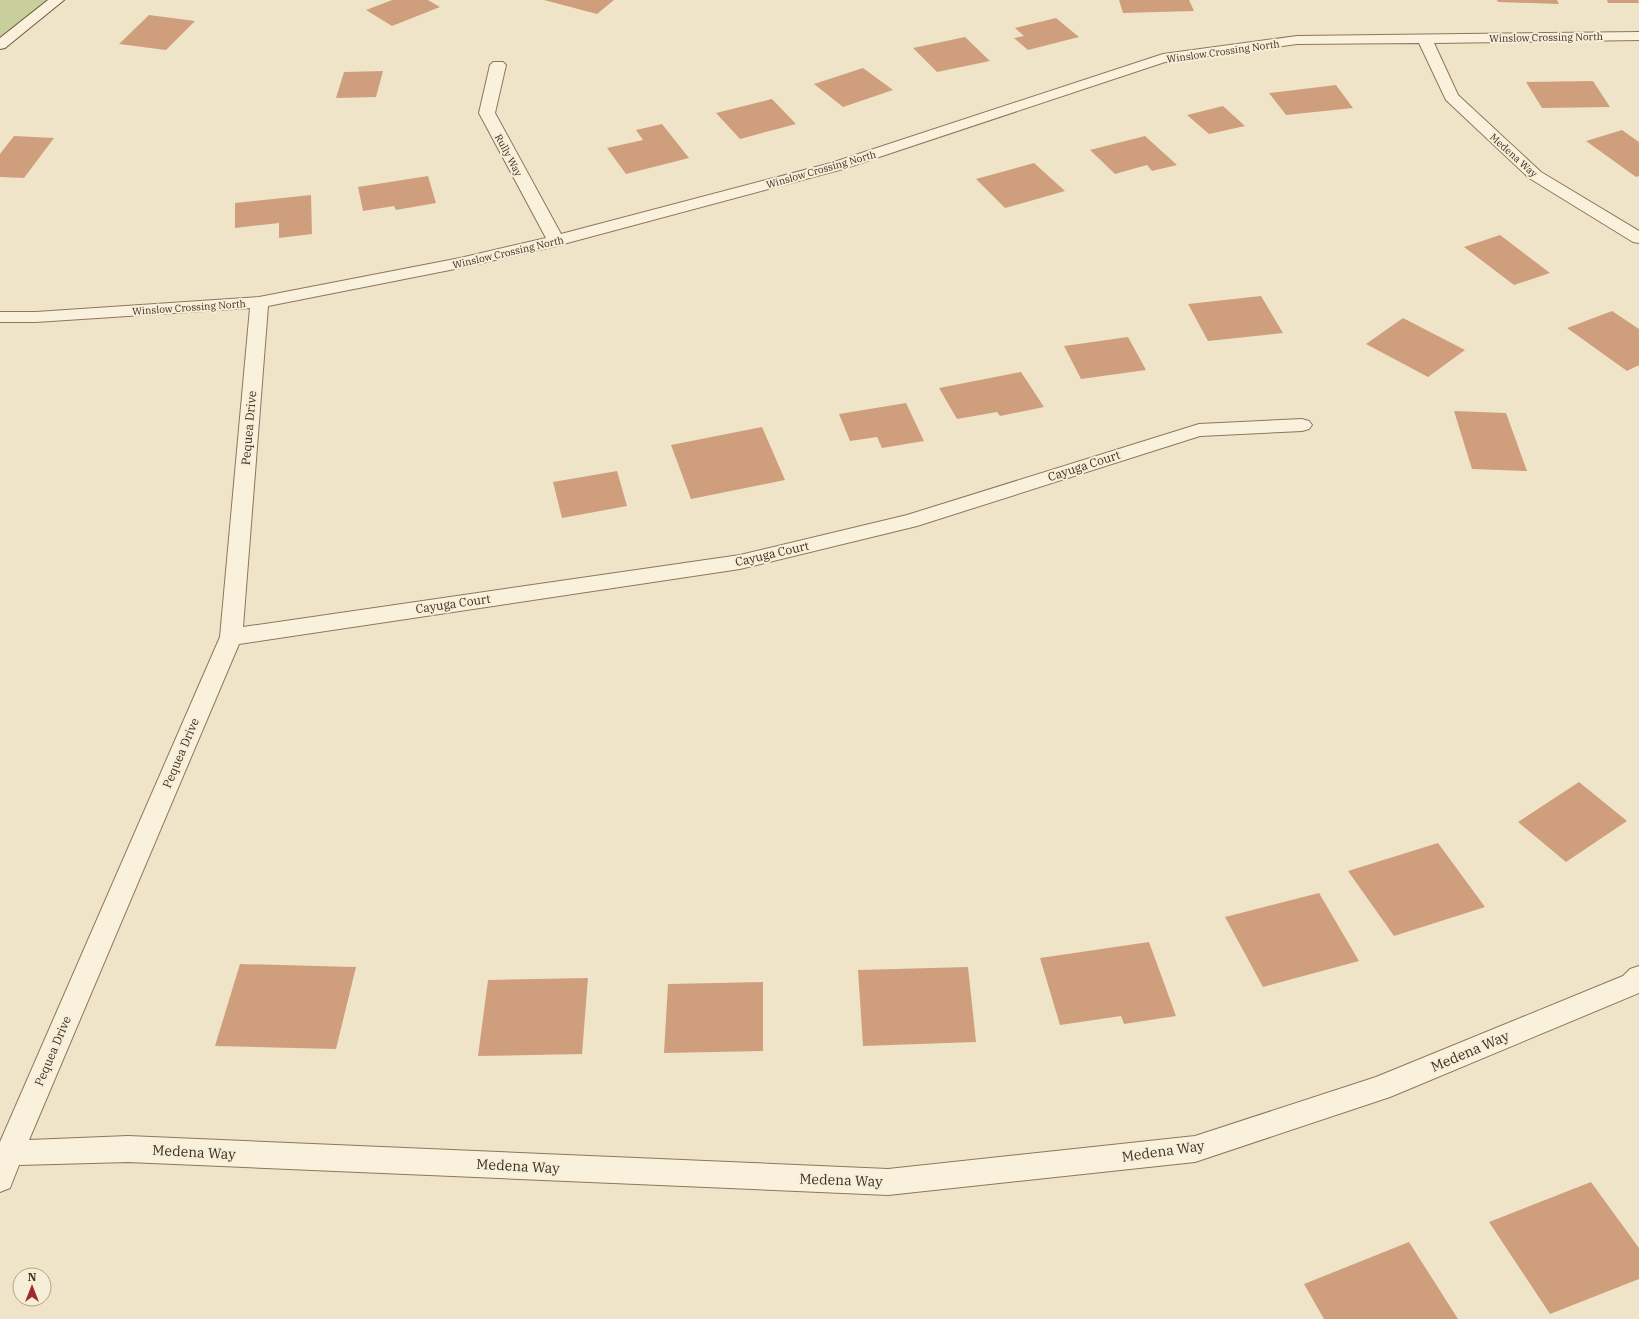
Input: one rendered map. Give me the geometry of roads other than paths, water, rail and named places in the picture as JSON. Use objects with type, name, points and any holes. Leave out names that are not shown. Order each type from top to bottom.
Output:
[{"type":"street","points":[[0,45],[57,0]]},
{"type":"street","name":"Winslow Crossing North","points":[[0,318],[36,317],[259,302],[460,263],[556,241],[837,166],[1163,58],[1297,40],[1639,36]]},
{"type":"street","name":"Medena Way","points":[[1424,38],[1451,97],[1535,175],[1639,238]]},
{"type":"street","name":"Rully Way","points":[[498,65],[487,113],[556,241]]},
{"type":"street","name":"Pequea Drive","points":[[0,1179],[9,1153],[231,637],[259,302]]},
{"type":"street","name":"Cayuga Court","points":[[231,637],[740,562],[910,521],[1199,430],[1302,425]]},
{"type":"street","name":"Medena Way","points":[[9,1153],[128,1149],[896,1182],[1195,1149],[1380,1088],[1637,983]]}]
